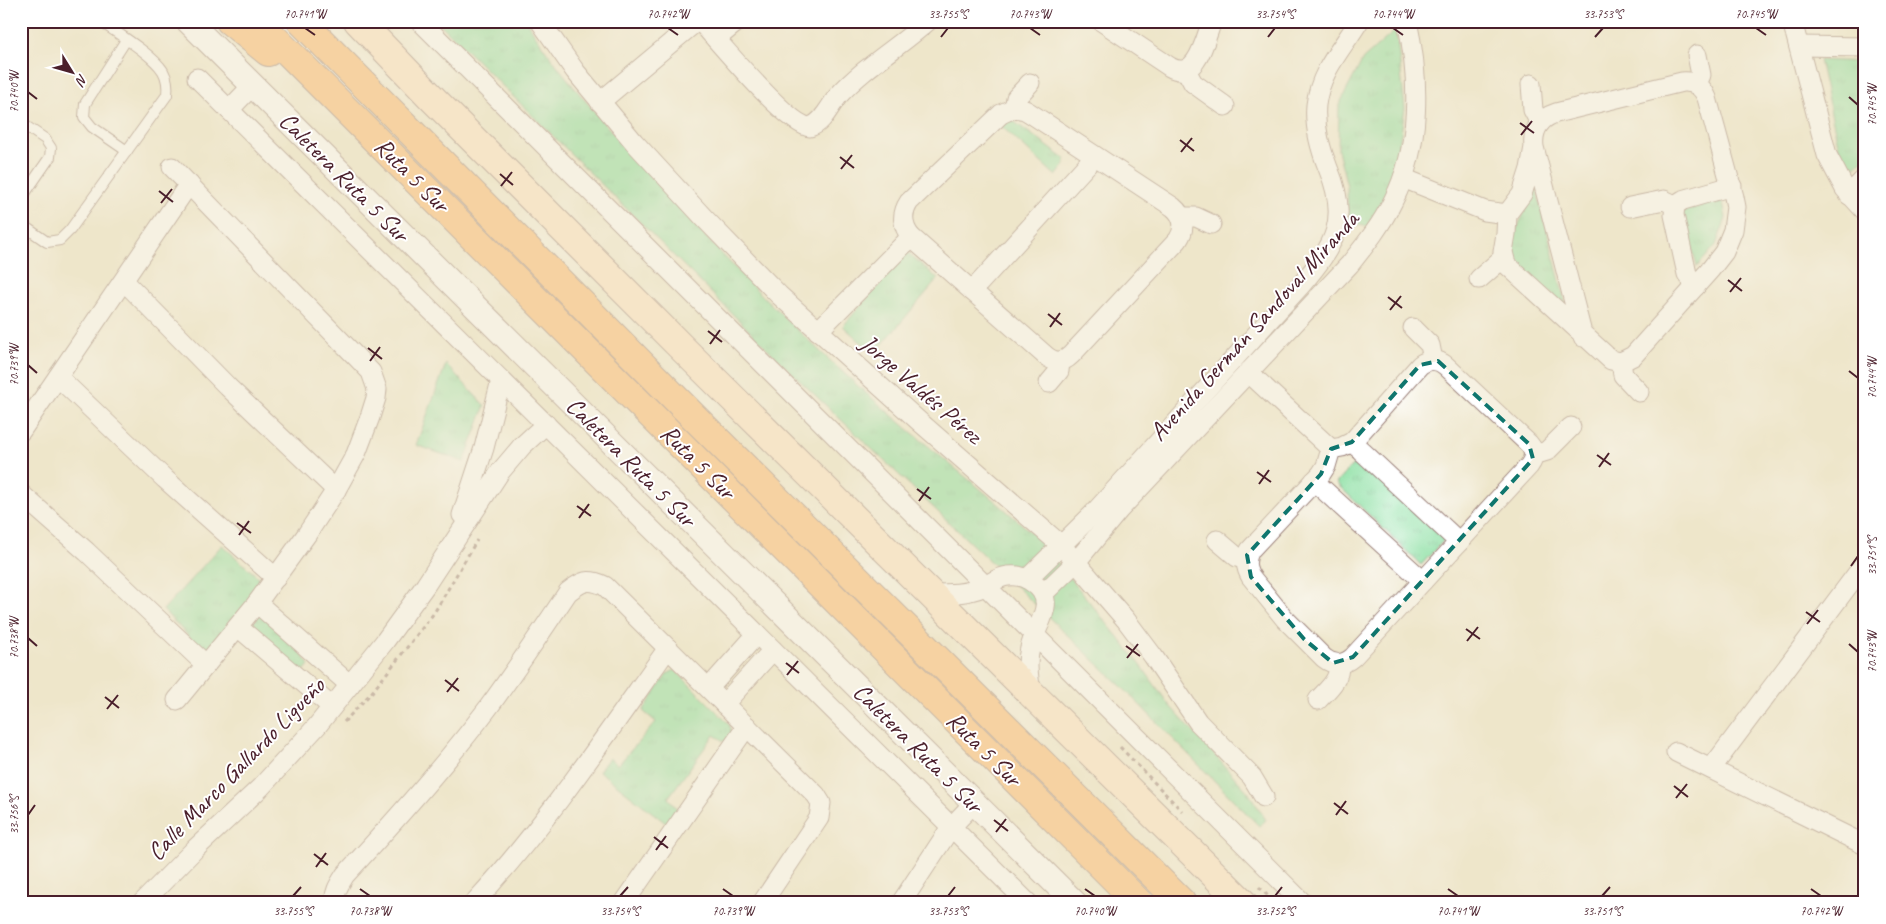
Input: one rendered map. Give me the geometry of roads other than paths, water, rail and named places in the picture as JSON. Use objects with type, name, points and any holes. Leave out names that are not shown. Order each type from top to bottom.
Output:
[{"type":"highway","points":[[230,21],[391,155]]},
{"type":"highway","name":"Ruta 5 Sur","points":[[257,21],[1139,903]]},
{"type":"highway","name":"Ruta 5 Sur","points":[[301,21],[693,416],[1182,903]]},
{"type":"highway","points":[[312,21],[358,77]]},
{"type":"main road","points":[[358,21],[434,100],[1242,903]]},
{"type":"street","name":"Caletera Ruta 5 Sur","points":[[188,21],[1074,903]]},
{"type":"street","points":[[420,21],[1303,903]]},
{"type":"street","name":"Jorge Valdés Pérez","points":[[540,21],[563,55],[600,102],[706,220],[779,295],[1061,545],[1126,620],[1198,722],[1252,777],[1264,797]]},
{"type":"street","points":[[600,102],[698,21],[780,108],[798,123],[810,127],[819,123],[838,97],[850,85],[928,21]]},
{"type":"street","points":[[716,39],[738,21]]},
{"type":"street","points":[[1101,21],[1175,70],[1186,70],[1195,63],[1212,21]]},
{"type":"street","name":"Avenida Germán Sandoval Miranda","points":[[1043,594],[1076,562],[1330,248],[1337,229],[1337,200],[1319,139],[1315,116],[1316,104],[1326,71],[1359,21]]},
{"type":"street","name":"Avenida Germán Sandoval Miranda","points":[[1027,579],[1092,514],[1248,372],[1350,264],[1368,242],[1393,201],[1403,178],[1411,144],[1416,99],[1414,58],[1407,21]]},
{"type":"street","points":[[1792,21],[1827,155],[1849,195],[1865,211]]},
{"type":"street","points":[[1798,46],[1865,47]]},
{"type":"street","points":[[1697,55],[1701,75],[1697,84]]},
{"type":"street","points":[[1186,70],[1194,83],[1225,106]]},
{"type":"street","points":[[197,78],[1028,903]]},
{"type":"street","points":[[1014,108],[1016,98],[1030,82]]},
{"type":"street","points":[[1535,181],[1507,214],[1503,258],[1510,269],[1584,337],[1611,360],[1621,362],[1633,356],[1718,260],[1733,230],[1735,213],[1732,186],[1705,92],[1697,84],[1682,82],[1556,113],[1544,118],[1534,134],[1535,181],[1575,303],[1584,337]]},
{"type":"street","points":[[1531,84],[1533,110],[1540,123]]},
{"type":"street","points":[[229,110],[252,86]]},
{"type":"street","points":[[1014,108],[1025,110],[1095,156],[1173,208],[1182,217],[1183,229],[1178,240],[1072,355],[1060,362],[1046,356],[911,237],[907,232],[903,219],[909,202],[1001,114],[1014,108]]},
{"type":"street","points":[[972,291],[1095,156]]},
{"type":"street","points":[[172,167],[371,372],[375,379],[376,398],[356,454],[336,490],[276,578],[177,700]]},
{"type":"street","points":[[1403,178],[1485,210],[1507,214]]},
{"type":"street","points":[[1849,195],[1865,178]]},
{"type":"street","points":[[21,431],[189,184]]},
{"type":"street","points":[[1675,205],[1683,200],[1732,186]]},
{"type":"street","points":[[1630,207],[1664,200],[1675,205]]},
{"type":"street","points":[[1675,205],[1674,215],[1687,274],[1696,286]]},
{"type":"street","points":[[1182,217],[1196,217],[1211,224]]},
{"type":"street","points":[[1337,229],[1368,242]]},
{"type":"street","points":[[818,331],[911,237]]},
{"type":"street","points":[[1479,278],[1503,258]]},
{"type":"street","points":[[124,281],[228,387],[336,490]]},
{"type":"street","points":[[1556,311],[1567,310],[1575,303]]},
{"type":"street","points":[[1413,328],[1430,345],[1433,360]]},
{"type":"street","points":[[1433,360],[1446,366],[1522,437],[1532,447],[1534,455],[1529,466],[1353,657],[1344,663],[1338,664],[1328,661],[1285,619],[1251,577],[1246,560],[1250,550],[1326,466],[1331,449],[1342,447],[1352,442],[1420,365],[1433,360]]},
{"type":"street","points":[[1049,383],[1058,371],[1060,362]]},
{"type":"street","points":[[1621,362],[1623,375],[1639,392]]},
{"type":"street","points":[[1248,372],[1331,449]]},
{"type":"street","points":[[58,378],[165,480],[276,578]]},
{"type":"street","name":"Calle Marco Gallardo Ligueño","points":[[451,545],[470,492],[501,380]]},
{"type":"street","name":"Calle Marco Gallardo Ligueño","points":[[142,903],[195,849],[260,788],[317,726],[425,586],[500,472],[522,446],[546,424]]},
{"type":"street","points":[[1534,455],[1547,451],[1571,427]]},
{"type":"street","points":[[1352,442],[1459,542]]},
{"type":"street","points":[[1314,481],[1423,581]]},
{"type":"street","points":[[21,494],[87,552],[206,665]]},
{"type":"street","points":[[1217,540],[1237,557],[1246,560]]},
{"type":"street","points":[[1711,769],[1865,563]]},
{"type":"street","points":[[930,594],[962,593],[1012,576],[1027,579],[1036,585],[1043,594],[1045,601],[1044,614],[1034,634],[1030,648],[1028,663],[1031,694]]},
{"type":"street","points":[[336,903],[334,899],[337,889],[345,875],[412,802],[450,756],[510,677],[568,592],[578,584],[587,581],[594,581],[605,586],[816,795],[821,803],[821,811],[813,828],[762,903]]},
{"type":"street","points":[[257,603],[350,684]]},
{"type":"street","points":[[238,627],[332,707]]},
{"type":"street","points":[[709,688],[757,634]]},
{"type":"street","points":[[474,903],[537,827],[668,648]]},
{"type":"street","points":[[724,704],[773,650]]},
{"type":"street","points":[[1318,700],[1335,682],[1339,673],[1338,664]]},
{"type":"street","points":[[624,903],[747,726]]},
{"type":"street","points":[[1676,752],[1865,845]]},
{"type":"street","points":[[901,903],[951,827],[974,802]]},
{"type":"lane","points":[[21,224],[48,242],[60,240],[70,230],[167,95],[168,87],[164,72],[153,60],[100,21]]},
{"type":"lane","points":[[126,40],[85,104],[84,117],[92,127],[127,151]]},
{"type":"lane","points":[[21,123],[44,138],[52,148],[50,157],[21,199]]}]
